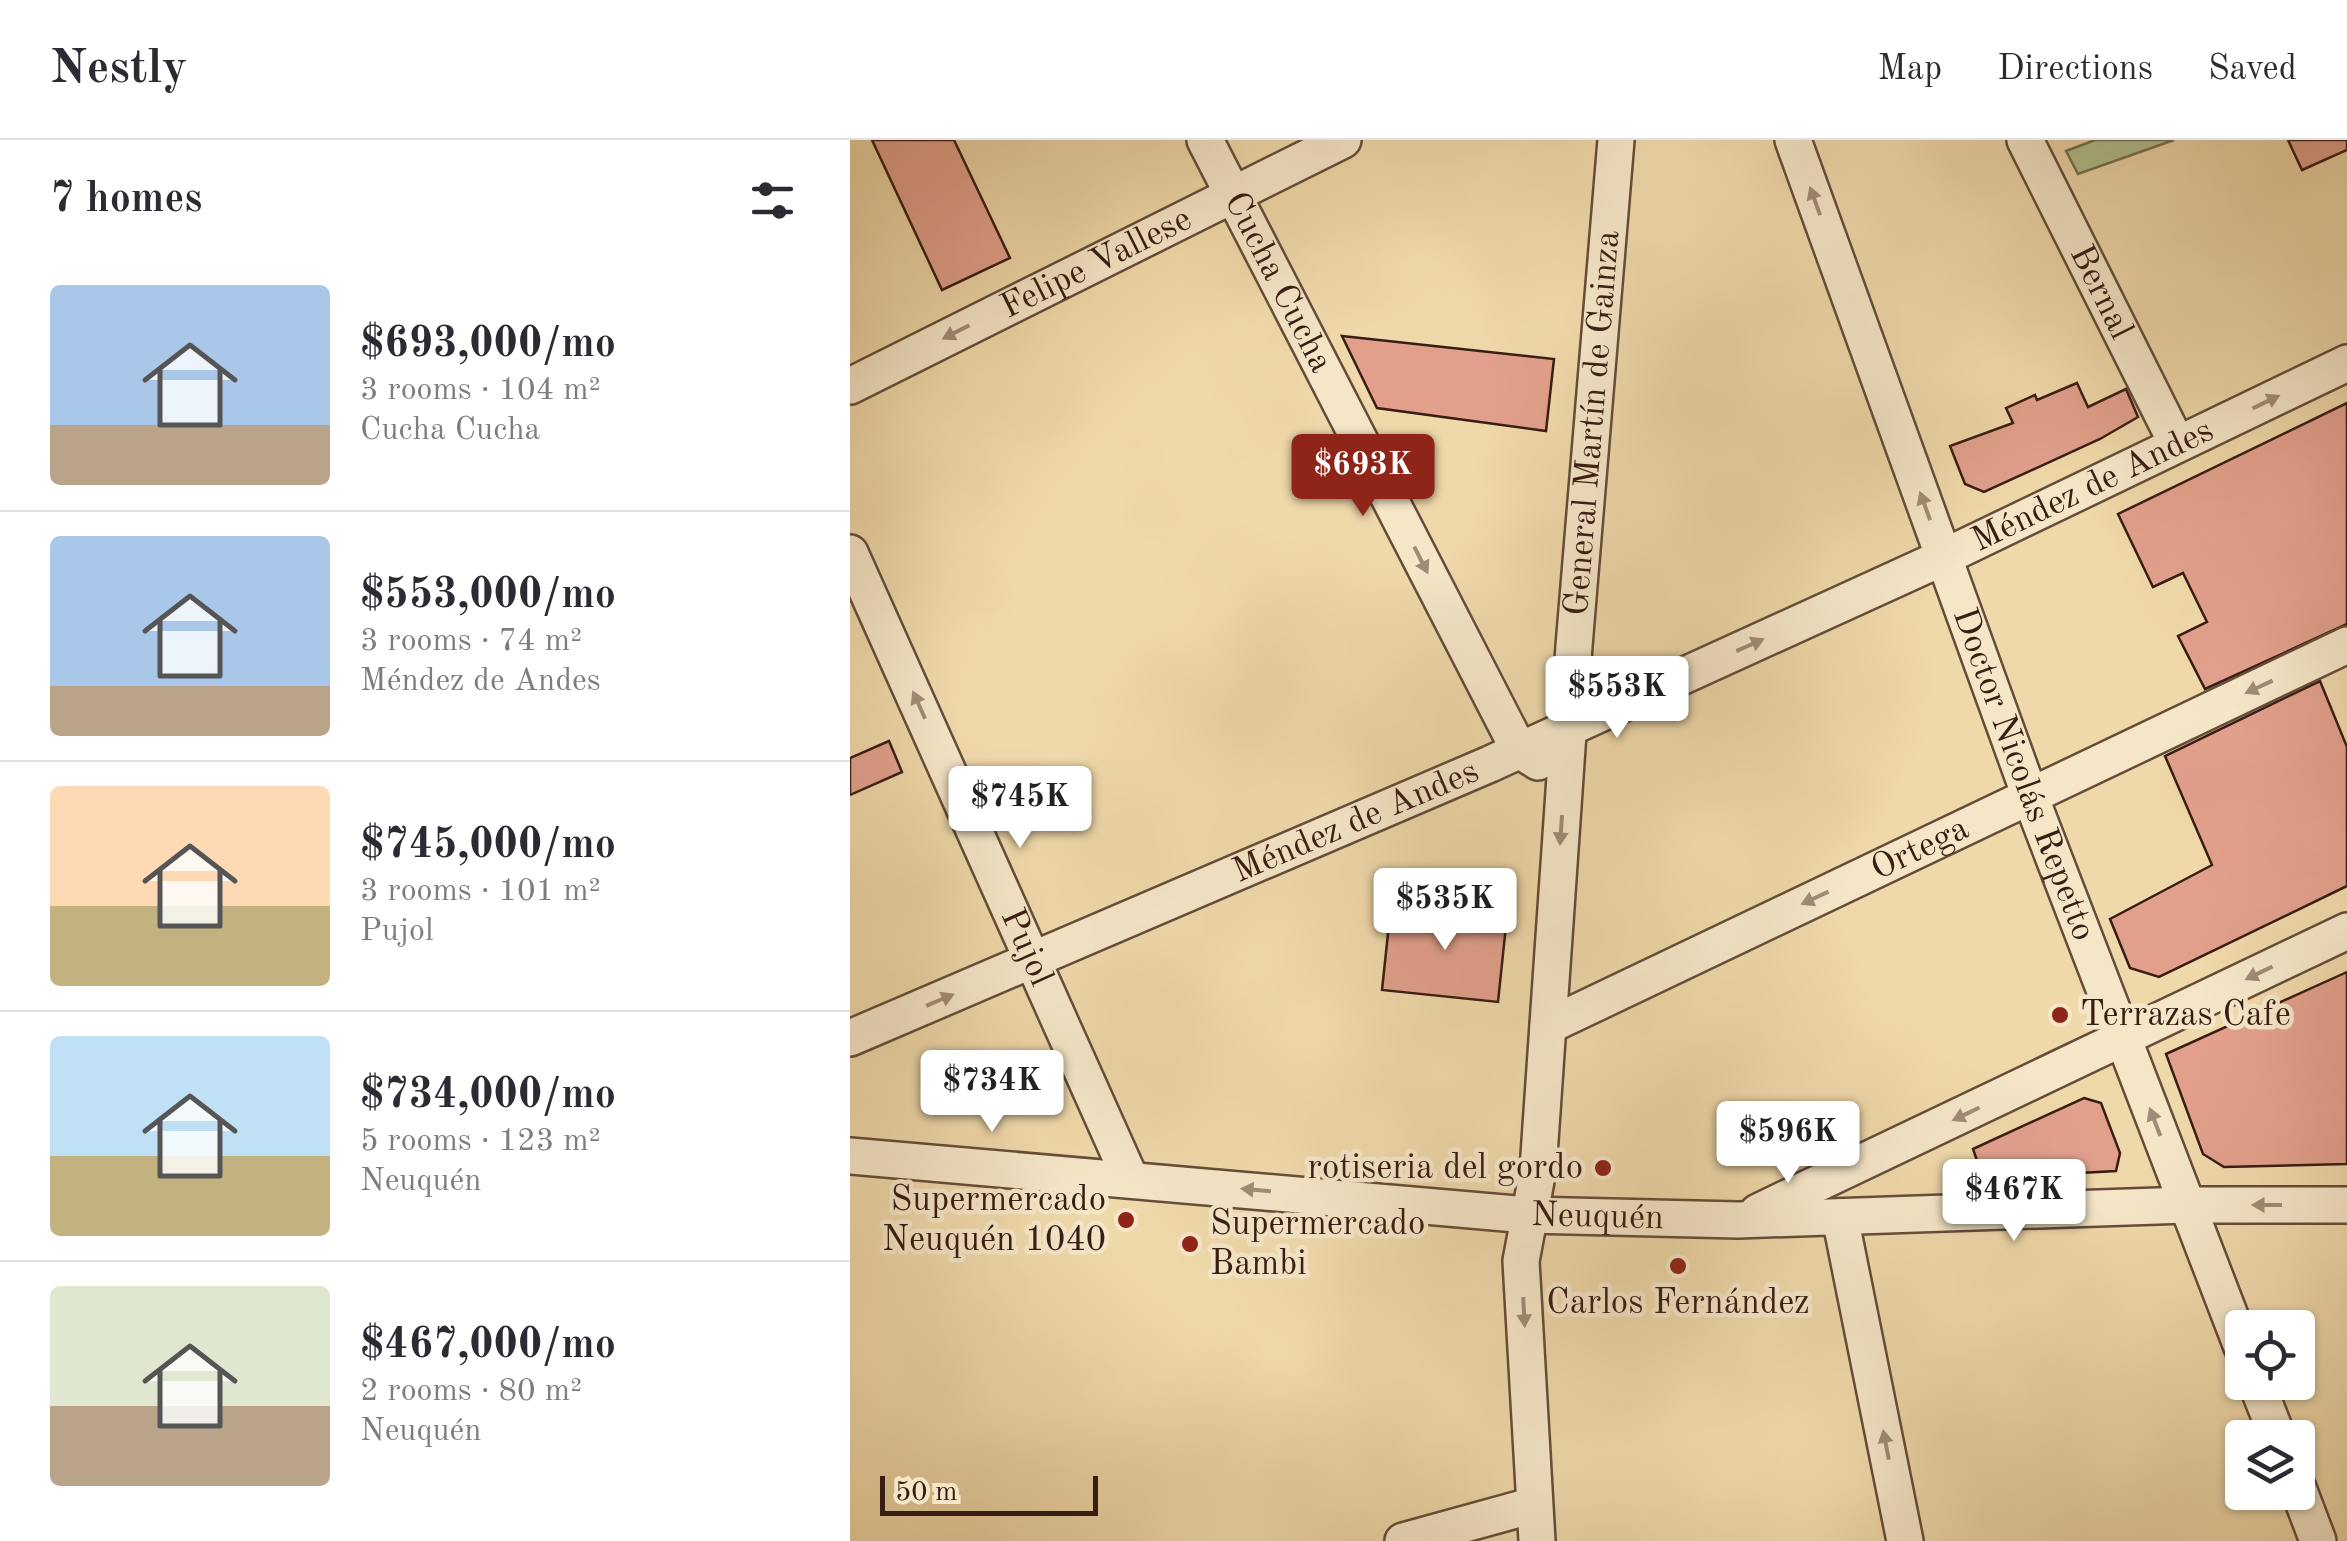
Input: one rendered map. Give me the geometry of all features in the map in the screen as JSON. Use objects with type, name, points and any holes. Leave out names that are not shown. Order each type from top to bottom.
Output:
[{"type":"street","name":"Cucha Cucha","points":[[1204,140],[1519,750],[1565,780]]},
{"type":"street","name":"Felipe Vallese","points":[[850,386],[1344,140]]},
{"type":"street","name":"General Martín de Gainza","points":[[1537,1541],[1521,1260],[1538,1170],[1616,140]]},
{"type":"street","name":"Doctor Nicolás Repetto","points":[[1793,140],[2030,796],[2228,1310]]},
{"type":"street","name":"Bernal","points":[[2025,140],[2177,444]]},
{"type":"street","name":"Méndez de Andes","points":[[850,1038],[1519,750],[1944,557],[2347,362]]},
{"type":"street","name":"Pujol","points":[[850,553],[1130,1178]]},
{"type":"street","name":"Ortega","points":[[1548,1026],[2347,645]]},
{"type":"street","points":[[1738,1220],[2347,931]]},
{"type":"street","name":"Neuquén","points":[[850,1156],[1528,1215],[1738,1220],[2347,1204]]},
{"type":"street","points":[[1840,1217],[1905,1541]]},
{"type":"street","points":[[1402,1541],[1534,1505]]},
{"type":"street","points":[[2306,1510],[2318,1541]]},
{"type":"green space","points":[[2095,140],[2174,140],[2078,174],[2066,151]]},
{"type":"building","points":[[872,140],[954,140],[1010,258],[942,290]]},
{"type":"building","points":[[2288,140],[2347,140],[2347,150],[2302,170]]},
{"type":"building","points":[[1342,336],[1554,359],[1546,431],[1377,408]]},
{"type":"building","points":[[2077,383],[2088,407],[2126,389],[2138,417],[2100,439],[1984,492],[1965,484],[1950,446],[2013,423],[2006,408]]},
{"type":"building","points":[[2347,403],[2347,624],[2205,689],[2178,636],[2207,622],[2183,573],[2153,587],[2118,514]]},
{"type":"building","points":[[2320,681],[2347,747],[2347,886],[2159,977],[2130,968],[2110,919],[2212,865],[2165,756]]},
{"type":"building","points":[[889,741],[902,772],[850,795],[850,758]]},
{"type":"building","points":[[1391,905],[1507,916],[1498,1002],[1382,990]]},
{"type":"building","points":[[2347,972],[2347,1164],[2224,1167],[2203,1154],[2166,1054]]},
{"type":"building","points":[[2084,1098],[2101,1103],[2120,1153],[2116,1171],[1983,1178],[1973,1149]]},
{"type":"place","name":"Terrazas Cafe","points":[[2060,1015]]},
{"type":"place","name":"rotiseria del gordo","points":[[1603,1168]]},
{"type":"place","name":"Supermercado Neuquén 1040","points":[[1126,1220]]},
{"type":"place","name":"Supermercado Bambi","points":[[1190,1244]]},
{"type":"place","name":"Carlos Fernández","points":[[1678,1266]]}]
